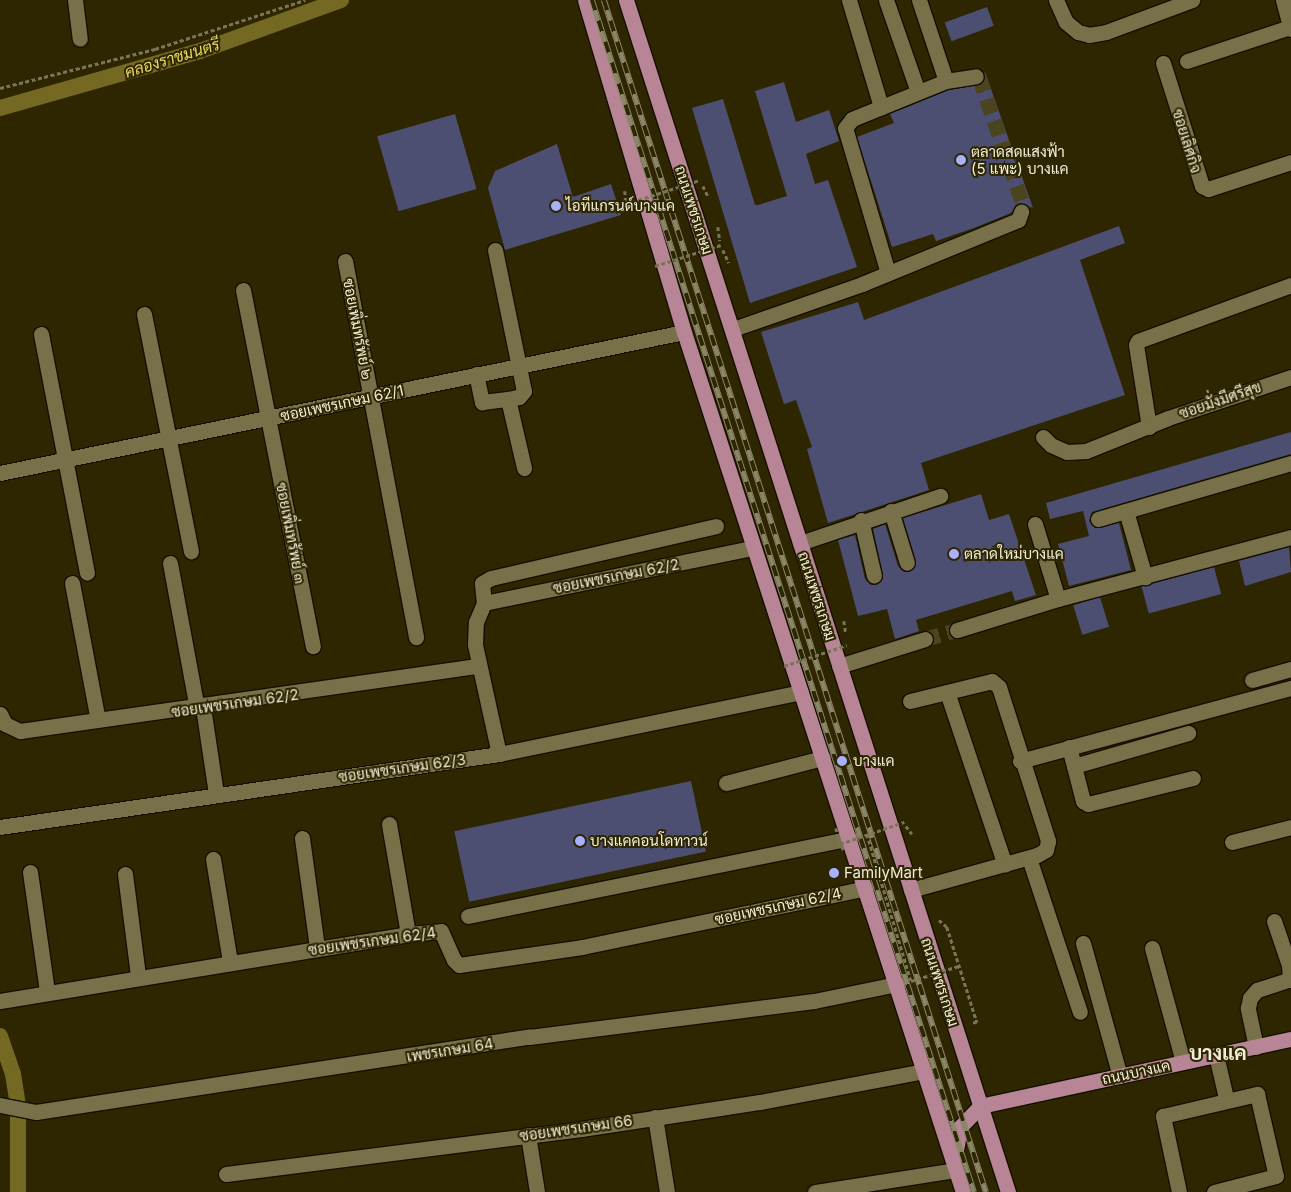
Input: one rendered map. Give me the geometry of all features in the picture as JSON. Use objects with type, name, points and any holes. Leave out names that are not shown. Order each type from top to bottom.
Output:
[{"type":"main road","points":[[585,0],[684,332],[823,758],[844,844],[866,888],[963,1192]]},
{"type":"main road","name":"ถนนเพชรเกษม","points":[[626,0],[1008,1192]]},
{"type":"main road","name":"ถนนบางแค","points":[[980,1106],[1291,1039]]},
{"type":"main road","points":[[955,1170],[956,1135],[980,1106]]},
{"type":"street","points":[[75,0],[80,39]]},
{"type":"street","points":[[849,0],[881,107]]},
{"type":"street","points":[[886,0],[918,92]]},
{"type":"street","points":[[919,0],[946,80]]},
{"type":"street","points":[[1056,0],[1066,22],[1078,32],[1089,36],[1106,32],[1193,0]]},
{"type":"street","points":[[1187,61],[1291,28],[1283,0]]},
{"type":"street","name":"ซอยเลิศกิจ","points":[[1163,63],[1202,186],[1208,189],[1291,162]]},
{"type":"street","points":[[888,273],[846,128],[852,119],[946,80],[976,76]]},
{"type":"street","points":[[733,329],[888,273],[1018,220],[1021,212]]},
{"type":"street","points":[[476,374],[482,402],[519,397],[524,391],[495,250]]},
{"type":"street","name":"ซอยเพิ่มทรัพย์ ๒","points":[[344,261],[416,637]]},
{"type":"street","points":[[1150,427],[1136,345],[1138,341],[1291,285]]},
{"type":"street","name":"ซอยเพิ่มทรัพย์ ๓","points":[[243,290],[313,646]]},
{"type":"street","points":[[144,314],[191,551]]},
{"type":"street","name":"ซอยเพชรเกษม 62/1","points":[[0,474],[168,441],[476,374],[684,332]]},
{"type":"street","points":[[41,334],[87,573]]},
{"type":"street","name":"ซอยมั่งมีศรีสุข","points":[[1043,437],[1051,445],[1067,452],[1086,451],[1291,377]]},
{"type":"street","points":[[508,399],[524,468]]},
{"type":"street","points":[[1098,520],[1291,463]]},
{"type":"street","points":[[800,543],[860,520],[940,496]]},
{"type":"street","points":[[891,511],[908,564]]},
{"type":"street","points":[[1126,511],[1145,577]]},
{"type":"street","points":[[860,520],[874,576]]},
{"type":"street","points":[[1035,524],[1058,599]]},
{"type":"street","points":[[498,754],[477,666],[476,622],[484,603],[484,580],[716,526]]},
{"type":"street","points":[[957,630],[1058,599],[1291,538]]},
{"type":"street","name":"ซอยเพชรเกษม 62/2","points":[[484,603],[753,548]]},
{"type":"street","points":[[574,559],[580,583]]},
{"type":"street","points":[[170,563],[216,794]]},
{"type":"street","points":[[521,571],[528,593]]},
{"type":"street","points":[[72,583],[98,720]]},
{"type":"street","points":[[839,666],[925,639]]},
{"type":"street","name":"ซอยเพชรเกษม 62/2","points":[[0,714],[5,724],[20,731],[200,708],[477,666]]},
{"type":"street","points":[[1252,680],[1291,669]]},
{"type":"street","points":[[910,701],[992,681],[1002,692],[1020,761],[1048,841],[1046,850],[1029,858],[911,890]]},
{"type":"street","points":[[1020,761],[1291,688]]},
{"type":"street","name":"ซอยเพชรเกษม 62/3","points":[[0,827],[498,754],[801,692]]},
{"type":"street","points":[[947,692],[1005,865]]},
{"type":"street","points":[[1074,766],[1188,733]]},
{"type":"street","points":[[1069,747],[1083,801],[1088,804],[1193,778]]},
{"type":"street","points":[[726,783],[823,758]]},
{"type":"street","points":[[389,824],[408,934]]},
{"type":"street","points":[[1232,842],[1291,828]]},
{"type":"street","points":[[302,838],[317,948]]},
{"type":"street","points":[[468,916],[844,844]]},
{"type":"street","points":[[1029,858],[1080,1012]]},
{"type":"street","points":[[213,859],[230,962]]},
{"type":"street","points":[[30,872],[47,991]]},
{"type":"street","points":[[125,874],[138,976]]},
{"type":"street","name":"ซอยเพชรเกษม 62/4","points":[[1,1000],[138,976],[408,934],[442,931],[454,960],[459,965],[582,947],[866,888]]},
{"type":"street","points":[[1256,1046],[1248,1008],[1250,998],[1257,990],[1291,979],[1289,965],[1274,920]]},
{"type":"street","points":[[1083,943],[1120,1076]]},
{"type":"street","points":[[1152,948],[1183,1062]]},
{"type":"street","name":"เพชรเกษม 64","points":[[2,1105],[36,1112],[529,1037],[814,1000],[897,984]]},
{"type":"street","points":[[1216,1055],[1226,1098]]},
{"type":"street","name":"ซอยเพชรเกษม 66","points":[[226,1174],[654,1117],[924,1072]]},
{"type":"street","points":[[1179,1192],[1163,1116],[1251,1093],[1260,1099],[1276,1176],[1214,1192]]},
{"type":"street","points":[[654,1117],[667,1192]]},
{"type":"street","points":[[528,1135],[537,1192]]},
{"type":"street","points":[[815,1192],[955,1170]]},
{"type":"path","points":[[0,88],[156,49],[305,0]]},
{"type":"path","points":[[626,204],[700,180],[709,198]]},
{"type":"path","points":[[718,227],[721,245],[729,263]]},
{"type":"path","points":[[655,266],[721,245]]},
{"type":"path","points":[[784,666],[847,645]]},
{"type":"path","points":[[836,828],[844,844],[904,822]]},
{"type":"path","points":[[867,834],[912,981],[960,966]]},
{"type":"path","points":[[939,920],[947,927],[960,966],[977,1022],[971,1024]]},
{"type":"building","points":[[987,7],[994,26],[952,41],[945,22]]},
{"type":"building","name":"ตลาดสดแสงฟ้า (5 แพะ) บางแค","points":[[985,72],[1033,208],[1019,203],[1011,213],[974,228],[936,241],[933,234],[892,247],[857,137],[894,123],[890,114],[949,90],[982,84]]},
{"type":"building","points":[[784,82],[796,122],[829,110],[839,141],[806,154],[815,184],[828,180],[857,267],[750,303],[692,108],[723,99],[755,205],[758,205],[787,196],[755,91]]},
{"type":"building","points":[[455,114],[476,189],[399,211],[377,136]]},
{"type":"building","name":"ไอทีแกรนด์บางแค","points":[[557,144],[573,197],[611,184],[621,215],[505,250],[488,188],[495,171]]},
{"type":"building","points":[[1119,226],[1125,243],[1080,260],[1125,395],[921,463],[929,490],[828,523],[807,449],[812,447],[796,400],[784,404],[761,332],[858,302],[864,320]]},
{"type":"building","points":[[1291,432],[1291,454],[1092,512],[1089,521],[1095,528],[1119,523],[1131,570],[1069,586],[1058,544],[1089,536],[1083,511],[1050,519],[1046,503]]},
{"type":"building","points":[[981,494],[989,520],[1009,514],[1036,595],[1015,601],[1012,591],[916,620],[919,631],[895,639],[887,609],[858,616],[838,540],[855,535],[865,579],[871,585],[877,585],[883,574],[873,529],[885,524],[898,566],[904,572],[910,572],[916,561],[903,518]]},
{"type":"building","points":[[1289,547],[1291,572],[1245,586],[1239,561]]},
{"type":"building","points":[[1214,567],[1221,594],[1149,613],[1142,586]]},
{"type":"building","points":[[1100,597],[1109,627],[1082,635],[1073,605]]},
{"type":"building","name":"บางแคคอนโดทาวน์","points":[[691,781],[706,851],[469,902],[454,831]]},
{"type":"waterway","name":"คลองราชมนตรี","points":[[0,108],[200,51],[341,0]]},
{"type":"waterway","points":[[0,1036],[13,1074],[18,1106],[18,1192]]},
{"type":"tunnel","points":[[976,76],[979,77],[1023,204],[1021,212]]},
{"type":"tunnel","points":[[925,639],[957,630]]},
{"type":"railway","points":[[592,0],[974,1192]]},
{"type":"railway","points":[[604,0],[986,1192]]},
{"type":"place","name":"ตลาดสดแสงฟ้า (5 แพะ) บางแค","points":[[961,160]]},
{"type":"place","name":"ไอทีแกรนด์บางแค","points":[[556,206]]},
{"type":"place","name":"ตลาดใหม่บางแค","points":[[954,554]]},
{"type":"place","name":"บางแค","points":[[842,761]]},
{"type":"place","name":"บางแคคอนโดทาวน์","points":[[580,841]]},
{"type":"place","name":"FamilyMart","points":[[834,873]]},
{"type":"district","name":"บางแค","points":[[1218,1053]]}]
